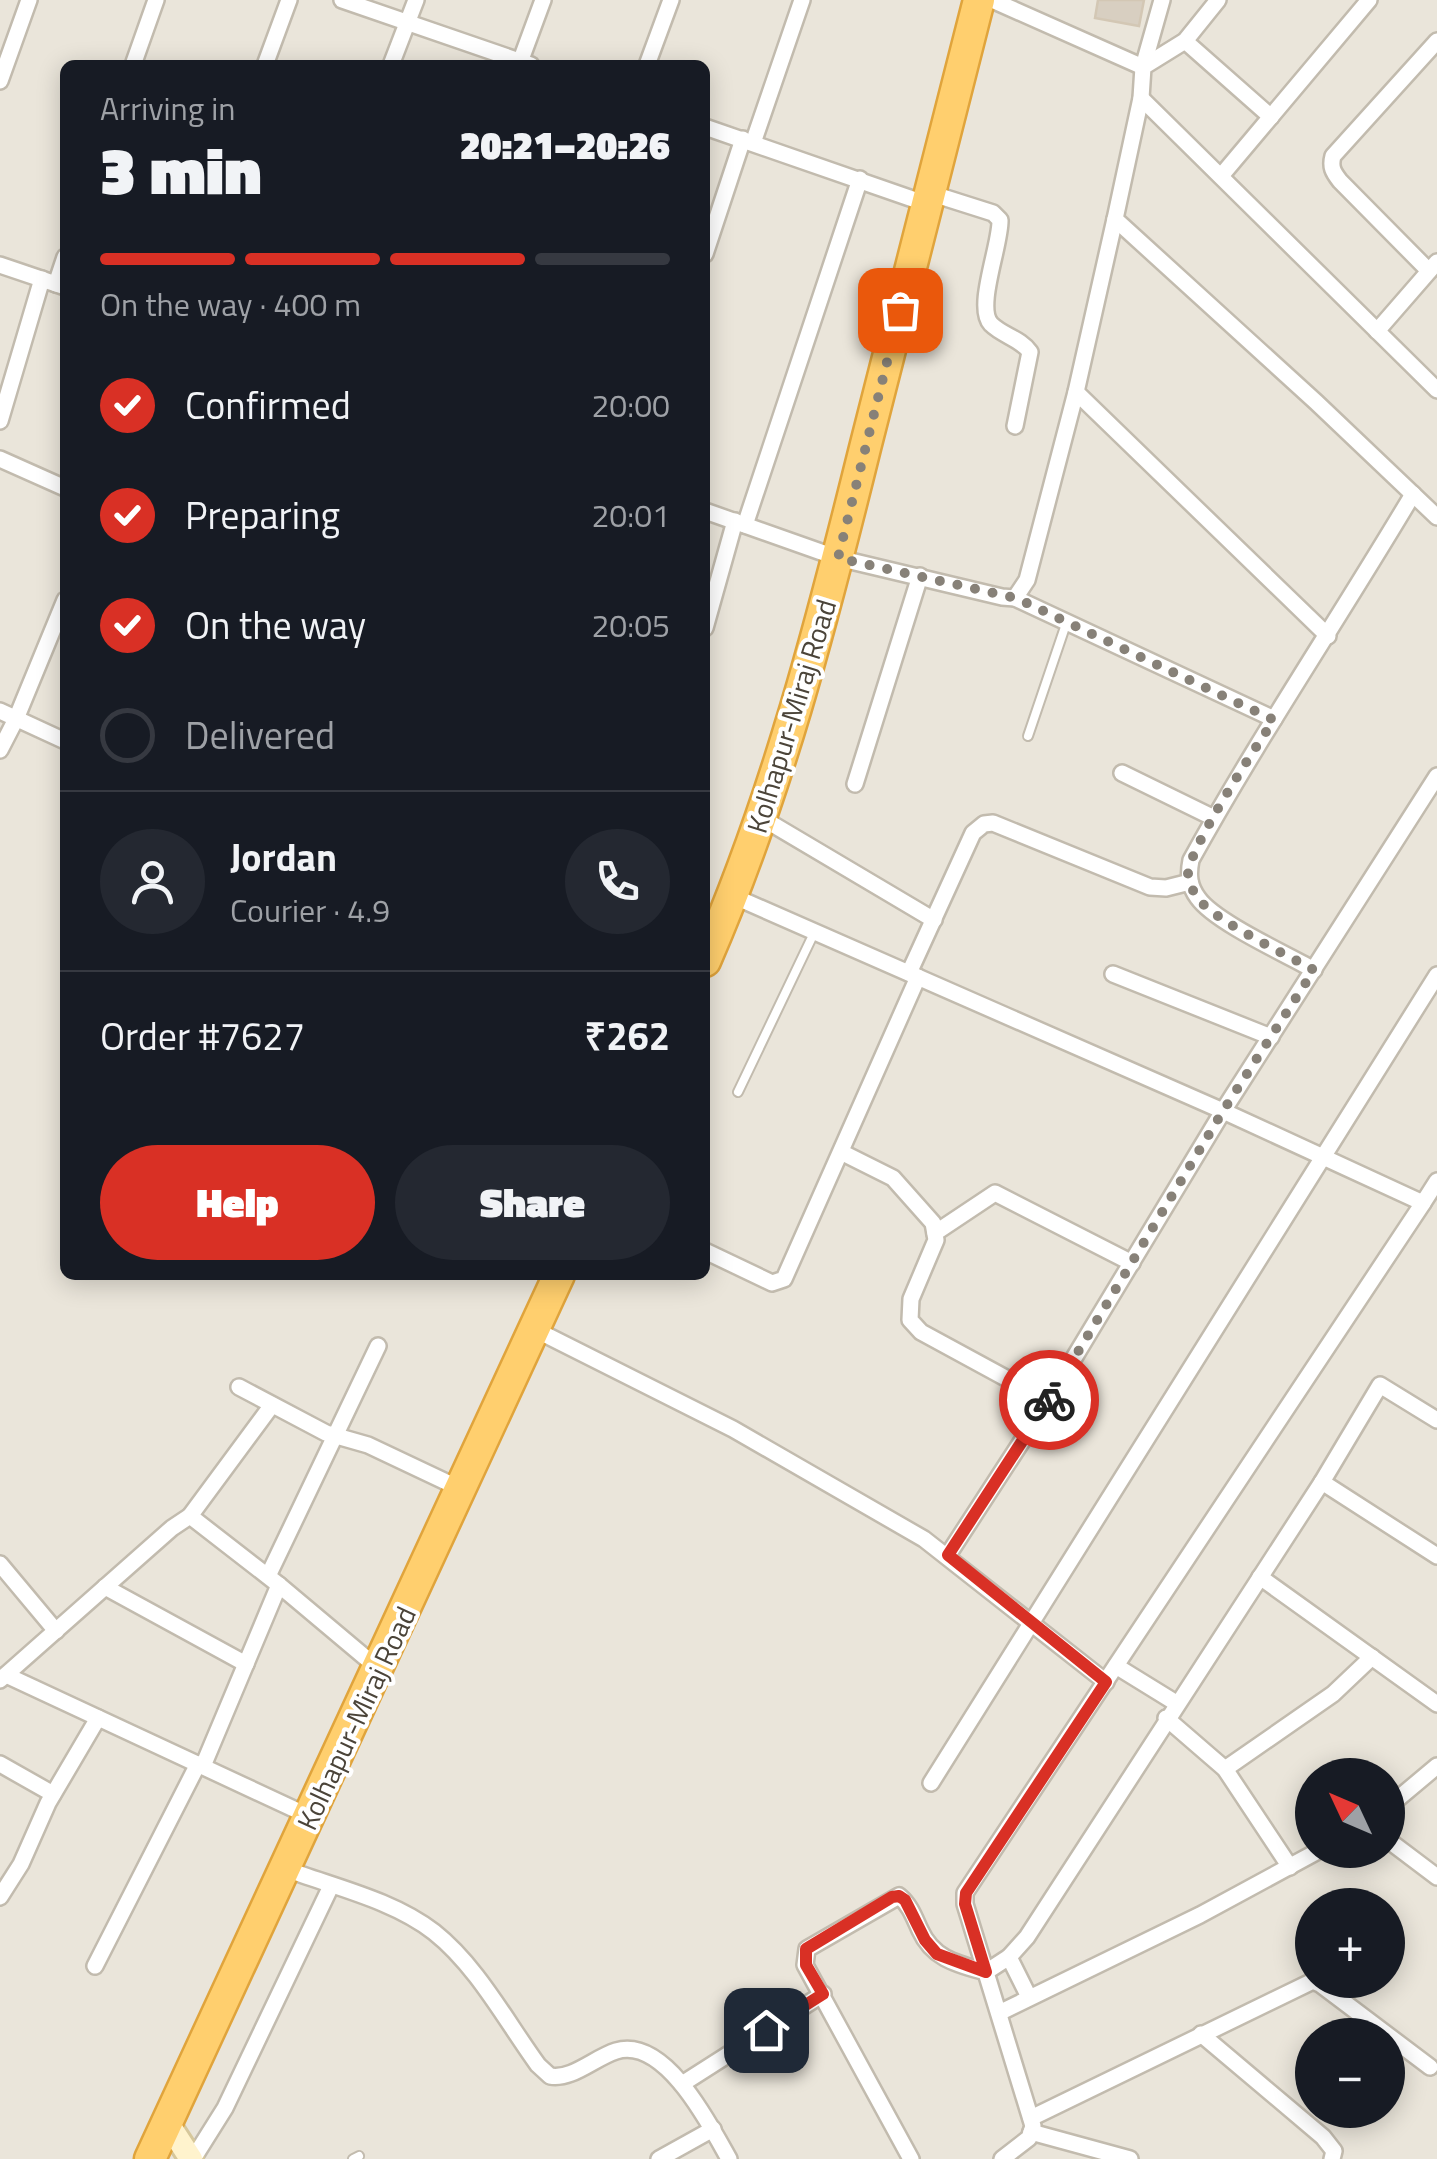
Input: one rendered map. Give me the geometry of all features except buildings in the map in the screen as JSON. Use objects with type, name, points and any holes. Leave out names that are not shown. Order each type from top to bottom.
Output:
[{"type":"highway","name":"Kolhapur-Miraj Road","points":[[710,949],[762,818],[838,558],[980,0]]},
{"type":"highway","name":"Kolhapur-Miraj Road","points":[[150,2159],[557,1280]]},
{"type":"street","points":[[0,81],[29,0]]},
{"type":"street","points":[[135,60],[156,0]]},
{"type":"street","points":[[268,60],[290,0]]},
{"type":"street","points":[[342,0],[512,60]]},
{"type":"street","points":[[393,60],[416,0]]},
{"type":"street","points":[[525,60],[544,0]]},
{"type":"street","points":[[650,60],[671,0]]},
{"type":"street","points":[[710,241],[802,0]]},
{"type":"street","points":[[992,0],[1143,66]]},
{"type":"street","points":[[1016,598],[1027,580],[1076,392],[1141,98],[1143,66],[1162,0]]},
{"type":"street","points":[[1143,66],[1184,41],[1218,0]]},
{"type":"street","points":[[1221,176],[1369,0]]},
{"type":"street","points":[[1377,331],[1433,266],[1340,182],[1331,164],[1333,156],[1437,40]]},
{"type":"street","points":[[1184,41],[1271,117]]},
{"type":"street","points":[[1141,98],[1437,390]]},
{"type":"street","points":[[710,128],[860,178],[993,214],[1000,220],[984,309],[993,326],[1023,343],[1030,352],[1015,426]]},
{"type":"street","points":[[710,613],[860,178]]},
{"type":"street","points":[[1115,219],[1437,517]]},
{"type":"street","points":[[0,265],[54,284],[0,421]]},
{"type":"street","points":[[1076,392],[1328,636]]},
{"type":"street","points":[[0,459],[60,486]]},
{"type":"street","points":[[1314,970],[1208,910],[1190,882],[1191,860],[1413,494]]},
{"type":"street","points":[[710,513],[838,558],[1016,598],[1274,720]]},
{"type":"street","points":[[855,784],[920,576]]},
{"type":"street","points":[[0,750],[60,612]]},
{"type":"street","points":[[0,711],[60,739]]},
{"type":"street","points":[[1122,773],[1214,818]]},
{"type":"street","points":[[948,1555],[1048,1402],[1223,1111],[1437,776]]},
{"type":"street","points":[[762,818],[934,920]]},
{"type":"street","points":[[710,1253],[778,1283],[789,1271],[934,920],[974,833],[984,824],[1150,887],[1190,882]]},
{"type":"street","points":[[733,896],[1223,1111],[1422,1203]]},
{"type":"street","points":[[1113,974],[1270,1037]]},
{"type":"street","points":[[930,1783],[1437,975]]},
{"type":"street","points":[[841,1152],[901,1184],[933,1223],[933,1250],[911,1300],[910,1320],[921,1332],[1048,1402]]},
{"type":"street","points":[[1002,2159],[1030,2138],[1031,2125],[965,1904],[966,1893],[1437,1181]]},
{"type":"street","points":[[936,1233],[996,1194],[1132,1263]]},
{"type":"street","points":[[534,1328],[733,1430],[948,1555],[1106,1682]]},
{"type":"street","points":[[95,1966],[200,1766],[246,1664],[274,1580],[334,1436],[378,1346]]},
{"type":"street","points":[[986,1972],[1008,1957],[1026,1937],[1322,1482],[1380,1385],[1437,1420]]},
{"type":"street","points":[[239,1387],[334,1436],[368,1445],[461,1489]]},
{"type":"street","points":[[272,1405],[190,1516],[3,1678],[311,1817]]},
{"type":"street","points":[[1322,1482],[1437,1556]]},
{"type":"street","points":[[190,1516],[379,1668]]},
{"type":"street","points":[[0,1564],[56,1631]]},
{"type":"street","points":[[1260,1577],[1437,1704]]},
{"type":"street","points":[[106,1587],[246,1664]]},
{"type":"street","points":[[1226,1769],[1333,1694],[1372,1657]]},
{"type":"street","points":[[1116,1666],[1176,1703]]},
{"type":"street","points":[[0,1897],[98,1718]]},
{"type":"street","points":[[1166,1718],[1226,1769],[1290,1867]]},
{"type":"street","points":[[0,1764],[53,1794]]},
{"type":"street","points":[[1405,1792],[1437,1766]]},
{"type":"street","points":[[1405,1853],[1437,1877]]},
{"type":"street","points":[[999,2013],[1295,1864]]},
{"type":"street","points":[[286,1869],[402,1912],[433,1931],[458,1954],[550,2076],[563,2076],[617,2050],[631,2049],[649,2056],[682,2084],[729,2159]]},
{"type":"street","points":[[167,2122],[192,2159],[225,2108],[282,1996],[331,1886]]},
{"type":"street","points":[[911,2159],[806,1965],[806,1949],[899,1896],[937,1954],[986,1972]]},
{"type":"street","points":[[1008,1957],[1028,1998]]},
{"type":"street","points":[[1031,2125],[1201,2034],[1313,1982],[1430,2067]]},
{"type":"street","points":[[682,2084],[823,1994]]},
{"type":"street","points":[[1201,2034],[1324,2137],[1334,2151],[1332,2159]]},
{"type":"street","points":[[1031,2125],[1130,2159]]},
{"type":"street","points":[[659,2159],[712,2129]]},
{"type":"lane","points":[[1028,736],[1066,624]]},
{"type":"lane","points":[[738,1092],[815,932]]},
{"type":"shaded area","points":[[0,0],[1437,0],[1437,2159],[0,2159]]},
{"type":"way so far","points":[[900,310],[838,558],[1016,598],[1274,720],[1241,770],[1191,860],[1188,874],[1191,887],[1208,910],[1314,970],[1223,1111],[1049,1400]]},
{"type":"route","points":[[766,2030],[823,1994],[806,1965],[806,1949],[892,1897],[905,1900],[925,1940],[937,1954],[986,1972],[964,1897],[1106,1682],[948,1555],[1049,1400]]}]
